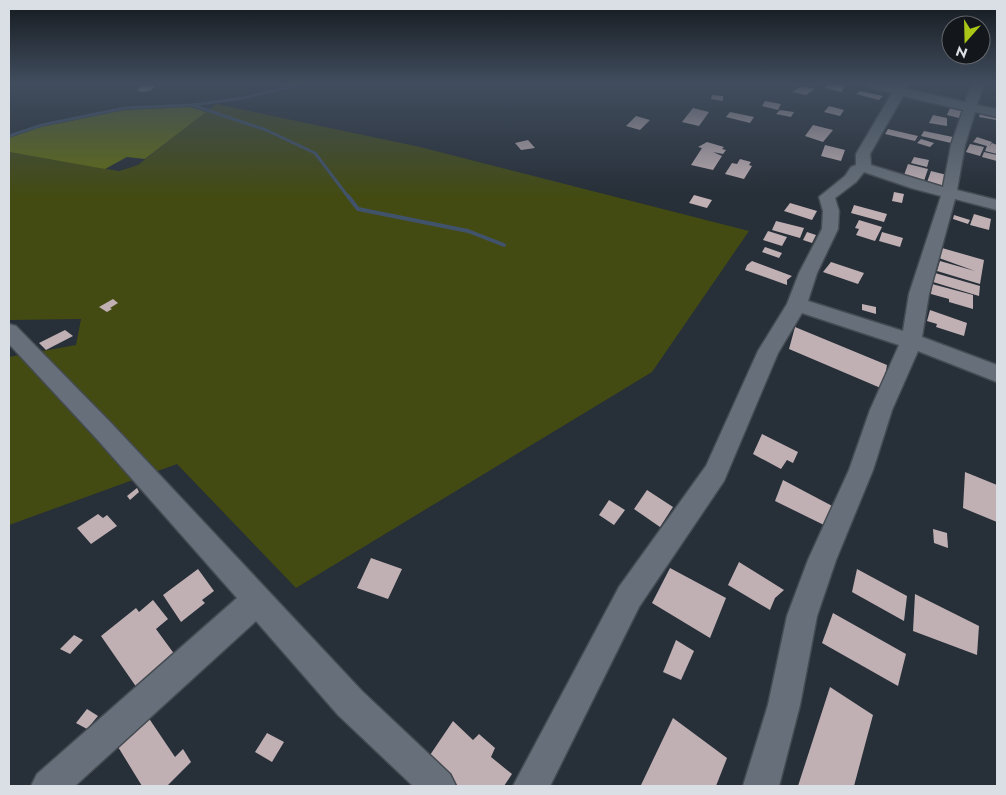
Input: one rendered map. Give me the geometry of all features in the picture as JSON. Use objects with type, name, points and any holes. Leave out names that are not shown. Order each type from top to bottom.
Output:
[{"type":"street","points":[[864,167],[863,154],[884,120]]},
{"type":"street","points":[[761,786],[784,705],[802,616],[822,560],[861,470],[881,410],[911,342],[919,294],[948,194],[958,145],[967,120]]},
{"type":"street","points":[[531,786],[629,597],[715,473],[768,351],[797,304],[808,273],[830,230],[831,211],[827,197],[851,179],[856,170],[864,167],[894,179],[997,205]]},
{"type":"street","points":[[797,304],[911,342],[997,374]]},
{"type":"street","points":[[9,331],[104,431],[350,703],[438,786]]},
{"type":"street","points":[[49,786],[257,600]]},
{"type":"green space","points":[[75,120],[195,120],[145,159],[127,157],[105,169],[9,152],[9,138],[41,127]]},
{"type":"green space","points":[[195,120],[292,120],[420,147],[749,231],[652,372],[296,588],[177,464],[9,525],[9,357],[76,345],[81,319],[9,320],[9,152],[119,171],[138,165]]},
{"type":"building","points":[[632,120],[650,120],[640,130],[626,126]]},
{"type":"building","points":[[683,120],[703,120],[699,126],[682,122]]},
{"type":"building","points":[[738,120],[752,120],[750,123]]},
{"type":"building","points":[[930,120],[947,120],[947,126],[929,123]]},
{"type":"building","points":[[813,125],[833,130],[823,142],[805,136]]},
{"type":"building","points":[[888,129],[918,136],[915,141],[885,134]]},
{"type":"building","points":[[924,131],[953,137],[951,143],[921,136]]},
{"type":"building","points":[[977,137],[992,142],[989,147],[992,143],[997,145],[997,154],[985,151],[987,146],[973,142]]},
{"type":"building","points":[[921,139],[934,143],[930,147],[917,143]]},
{"type":"building","points":[[528,140],[535,148],[521,150],[515,143]]},
{"type":"building","points":[[707,142],[724,147],[722,149],[726,150],[723,154],[713,152],[722,156],[713,170],[691,165],[702,148],[698,147]]},
{"type":"building","points":[[970,144],[984,147],[980,156],[966,152]]},
{"type":"building","points":[[825,145],[845,150],[841,161],[821,156]]},
{"type":"building","points":[[984,152],[997,155],[997,161],[982,157]]},
{"type":"building","points":[[914,157],[929,160],[927,167],[911,163]]},
{"type":"building","points":[[740,159],[751,162],[749,165],[752,166],[744,179],[725,174],[732,163],[737,164]]},
{"type":"building","points":[[908,164],[928,169],[923,184],[903,178]]},
{"type":"building","points":[[931,171],[947,175],[942,190],[926,185]]},
{"type":"building","points":[[894,192],[904,194],[902,203],[892,201]]},
{"type":"building","points":[[694,195],[712,200],[707,208],[689,203]]},
{"type":"building","points":[[790,203],[817,211],[812,220],[784,211]]},
{"type":"building","points":[[854,205],[887,214],[884,222],[851,213]]},
{"type":"building","points":[[974,214],[991,219],[989,230],[970,225]]},
{"type":"building","points":[[954,215],[970,220],[968,224],[953,219]]},
{"type":"building","points":[[859,220],[882,227],[875,241],[856,235],[859,229],[855,228]]},
{"type":"building","points":[[776,221],[804,228],[800,238],[772,230]]},
{"type":"building","points":[[768,231],[787,237],[782,246],[763,240]]},
{"type":"building","points":[[807,232],[816,235],[812,243],[803,240]]},
{"type":"building","points":[[882,232],[903,238],[900,247],[879,241]]},
{"type":"building","points":[[765,247],[782,253],[779,258],[762,252]]},
{"type":"building","points":[[942,248],[984,260],[980,284],[937,271],[940,261],[975,271],[939,258]]},
{"type":"building","points":[[752,261],[792,276],[787,280],[787,285],[745,270]]},
{"type":"building","points":[[831,262],[864,273],[858,284],[823,272]]},
{"type":"building","points":[[935,273],[980,286],[979,296],[933,282]]},
{"type":"building","points":[[932,284],[973,295],[973,309],[931,294]]},
{"type":"building","points":[[113,299],[118,303],[107,312],[99,307]]},
{"type":"building","points":[[862,304],[876,307],[876,314],[862,310]]},
{"type":"building","points":[[930,310],[967,323],[964,336],[936,327],[937,324],[927,321]]},
{"type":"building","points":[[795,327],[887,365],[883,389],[789,349]]},
{"type":"building","points":[[65,330],[73,336],[46,350],[39,343]]},
{"type":"building","points":[[762,434],[798,452],[793,463],[787,460],[781,469],[753,454]]},
{"type":"building","points":[[965,472],[997,485],[997,522],[963,508]]},
{"type":"building","points":[[783,480],[836,508],[828,527],[775,501]]},
{"type":"building","points":[[137,488],[139,492],[130,500],[127,496]]},
{"type":"building","points":[[647,490],[673,507],[660,527],[634,509]]},
{"type":"building","points":[[609,500],[625,510],[614,525],[599,515]]},
{"type":"building","points":[[98,514],[103,518],[107,515],[117,526],[91,544],[77,528]]},
{"type":"building","points":[[933,529],[947,533],[948,548],[934,543]]},
{"type":"building","points":[[371,558],[402,569],[388,599],[357,588]]},
{"type":"building","points":[[739,562],[784,590],[775,598],[770,610],[728,585]]},
{"type":"building","points":[[670,568],[726,598],[710,638],[652,603]]},
{"type":"building","points":[[198,569],[214,591],[202,600],[205,603],[181,622],[163,595]]},
{"type":"building","points":[[857,569],[907,596],[904,621],[852,592]]},
{"type":"building","points":[[915,594],[979,626],[977,655],[913,631]]},
{"type":"building","points":[[153,600],[168,619],[156,629],[175,655],[137,688],[101,636],[136,608],[139,612]]},
{"type":"building","points":[[833,613],[906,654],[898,686],[822,643]]},
{"type":"building","points":[[74,635],[83,640],[70,654],[60,649]]},
{"type":"building","points":[[676,640],[694,651],[681,680],[663,672]]},
{"type":"building","points":[[830,687],[873,715],[854,786],[798,786]]},
{"type":"building","points":[[87,709],[98,716],[87,729],[76,723]]},
{"type":"building","points":[[146,714],[175,757],[183,749],[191,762],[167,786],[142,786],[115,742]]},
{"type":"building","points":[[673,718],[727,758],[716,786],[641,785]]},
{"type":"building","points":[[453,721],[473,740],[479,734],[495,748],[491,757],[512,774],[504,786],[458,786],[428,758]]},
{"type":"building","points":[[267,733],[284,742],[272,762],[255,752]]},
{"type":"waterway","points":[[9,136],[42,125],[66,120]]},
{"type":"waterway","points":[[237,120],[266,130],[315,153],[349,198]]},
{"type":"waterway","points":[[348,196],[358,209],[468,231],[504,245]]}]
